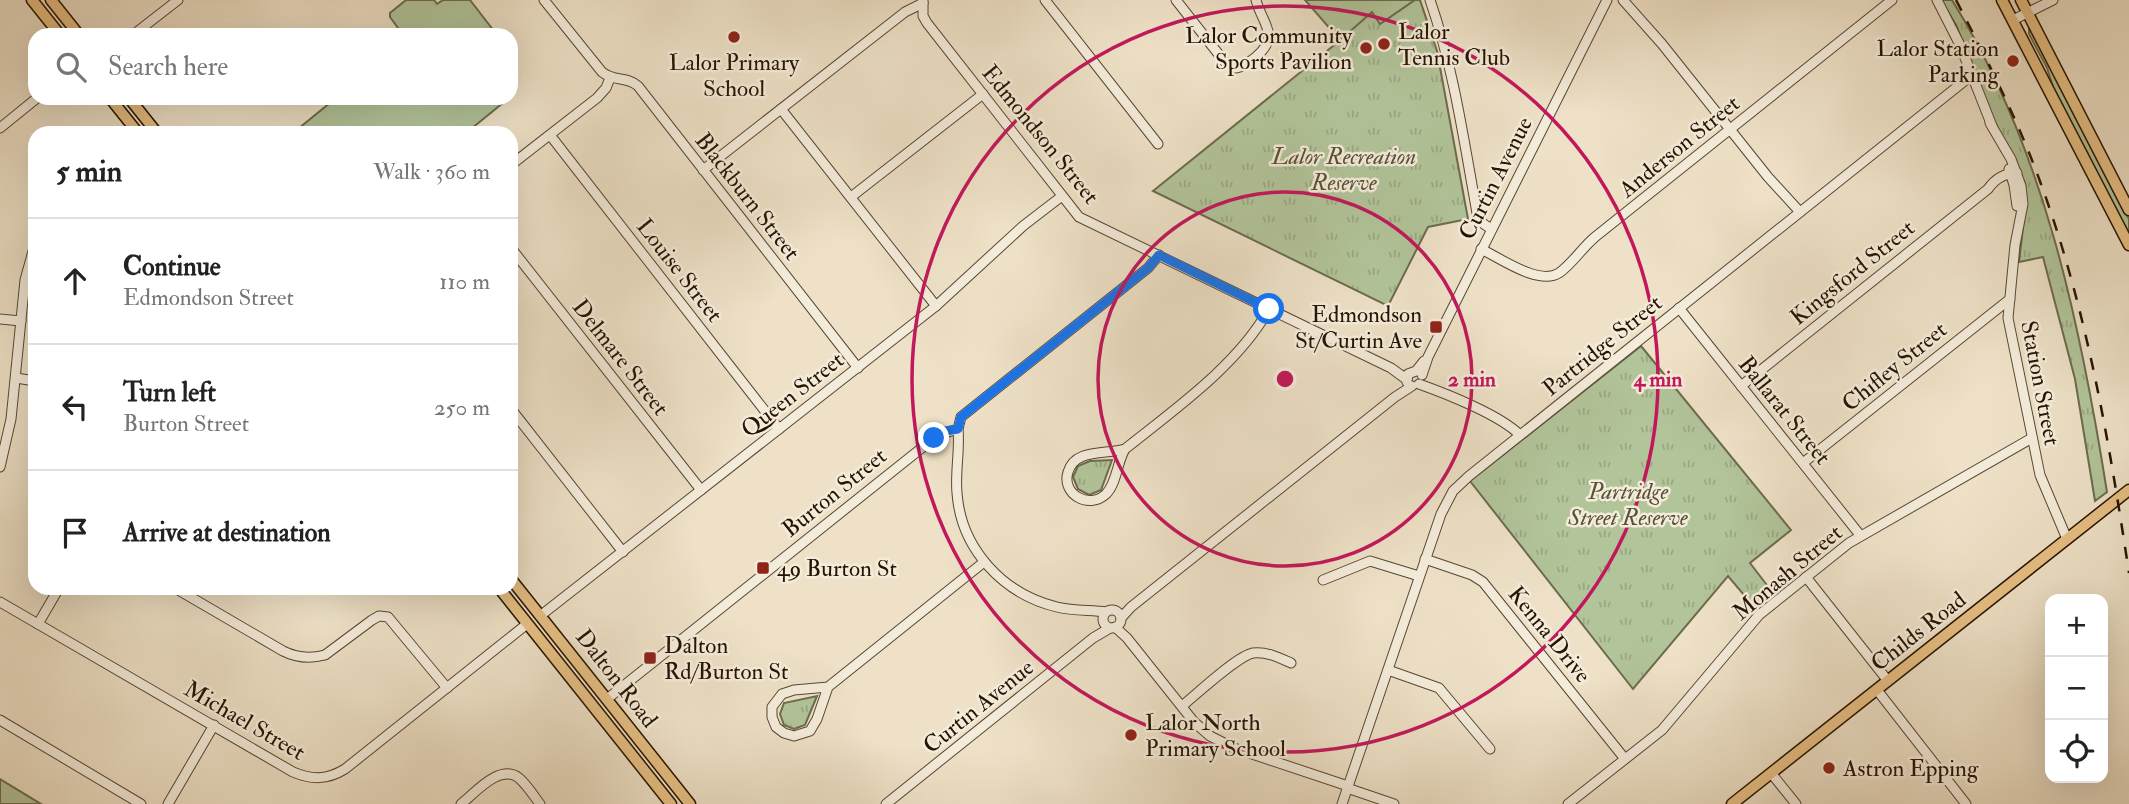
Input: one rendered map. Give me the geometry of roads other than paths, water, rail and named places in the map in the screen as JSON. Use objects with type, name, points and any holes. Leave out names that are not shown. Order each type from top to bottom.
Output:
[{"type":"main road","points":[[32,0],[54,28]]},
{"type":"main road","points":[[51,0],[73,28]]},
{"type":"main road","points":[[2002,0],[2129,245]]},
{"type":"main road","points":[[2021,0],[2129,210]]},
{"type":"main road","points":[[116,105],[132,126]]},
{"type":"main road","points":[[134,105],[150,126]]},
{"type":"main road","name":"Childs Road","points":[[1732,804],[2129,490]]},
{"type":"main road","name":"Dalton Road","points":[[518,588],[690,804]]},
{"type":"main road","name":"Dalton Road","points":[[504,595],[671,804]]},
{"type":"main road","name":"Burton Street","points":[[595,709],[607,699]]},
{"type":"street","points":[[143,28],[178,0]]},
{"type":"street","points":[[1045,0],[1158,144]]},
{"type":"street","points":[[1176,0],[1224,61],[1232,67],[1246,65],[1262,50],[1268,39],[1268,27],[1256,0]]},
{"type":"street","points":[[1430,0],[1440,27],[1459,113],[1477,213],[1481,222],[1491,229]]},
{"type":"street","name":"Curtin Avenue","points":[[1597,16],[1602,0]]},
{"type":"street","name":"Curtin Avenue","points":[[886,804],[1112,620],[1132,607],[1395,397],[1414,378],[1427,357],[1597,16],[1608,0]]},
{"type":"street","name":"Anderson Street","points":[[1481,249],[1534,275],[1548,277],[1558,274],[1595,237],[1892,0]]},
{"type":"street","name":"Station Street","points":[[1937,0],[1955,33],[1990,123],[2021,186],[2023,204],[2010,299],[2010,327],[2042,483],[2067,539]]},
{"type":"street","points":[[2013,20],[2053,0]]},
{"type":"street","name":"Blackburn Street","points":[[546,1],[598,69],[610,78],[628,79],[635,83],[858,368]]},
{"type":"street","points":[[703,170],[905,12],[923,2]]},
{"type":"street","name":"Edmondson Street","points":[[923,2],[924,19],[1079,217],[1506,423],[1520,435]]},
{"type":"street","points":[[1624,3],[1662,44],[1768,177],[1800,212]]},
{"type":"street","name":"Partridge Street","points":[[1342,804],[1444,505],[1453,491],[1972,75]]},
{"type":"street","points":[[518,160],[597,98],[607,88],[610,78]]},
{"type":"street","points":[[851,197],[983,94]]},
{"type":"street","points":[[0,127],[28,105]]},
{"type":"street","points":[[781,109],[936,306]]},
{"type":"street","name":"Louise Street","points":[[550,135],[779,429]]},
{"type":"street","name":"Kingsford Street","points":[[1741,386],[1988,189],[2013,174]]},
{"type":"street","name":"Queen Street","points":[[540,616],[936,306],[1023,226],[1062,196]]},
{"type":"street","name":"Burton Street","points":[[607,699],[939,435],[958,429],[961,417],[1148,268],[1159,255]]},
{"type":"street","name":"Delmare Street","points":[[518,257],[701,491]]},
{"type":"street","points":[[0,467],[11,419],[28,290]]},
{"type":"street","name":"Chifley Street","points":[[1803,463],[2010,299]]},
{"type":"street","name":"Ballarat Street","points":[[1679,308],[1860,535]]},
{"type":"street","points":[[1125,449],[1112,484],[1104,496],[1090,501],[1082,500],[1071,492],[1066,475],[1077,458],[1125,449],[1212,379],[1258,326],[1269,309]]},
{"type":"street","points":[[1987,317],[2001,319],[2010,327]]},
{"type":"street","points":[[0,319],[22,321]]},
{"type":"street","points":[[16,378],[28,380]]},
{"type":"street","points":[[518,418],[623,552]]},
{"type":"street","points":[[958,429],[959,507],[969,537],[984,562],[1000,579],[1025,595],[1058,607],[1087,610],[1112,620],[1202,730],[1220,742],[1394,804]]},
{"type":"street","name":"Monash Street","points":[[1568,804],[1671,720],[1759,615],[1806,577],[1860,535],[2032,438]]},
{"type":"street","name":"Kenna Drive","points":[[1425,559],[1472,575],[1483,582],[1625,759]]},
{"type":"street","points":[[1323,580],[1370,561],[1419,576]]},
{"type":"street","points":[[828,687],[794,690],[782,694],[772,707],[772,718],[776,727],[789,736],[800,736],[810,731],[828,687],[984,562]]},
{"type":"street","points":[[1806,577],[1888,681]]},
{"type":"street","points":[[38,624],[55,595]]},
{"type":"street","points":[[195,595],[283,651],[298,657],[325,655],[372,620],[379,616],[388,617],[447,688]]},
{"type":"street","name":"Michael Street","points":[[0,602],[301,775],[324,778],[345,769],[527,624]]},
{"type":"street","points":[[1182,706],[1252,653],[1265,653],[1291,663]]},
{"type":"street","points":[[1388,670],[1439,688],[1490,749]]},
{"type":"street","points":[[1877,690],[1966,804]]},
{"type":"street","points":[[0,720],[141,804]]},
{"type":"street","points":[[168,804],[214,725]]},
{"type":"street","points":[[1772,773],[1796,804]]},
{"type":"street","points":[[461,804],[494,778],[509,774],[518,778],[540,804]]},
{"type":"street","points":[[130,796],[150,804]]},
{"type":"railway","points":[[1956,0],[2022,137],[2057,231],[2095,376],[2129,573]]},
{"type":"place","name":"Lalor Primary School","points":[[734,37]]},
{"type":"place","name":"Lalor Tennis Club","points":[[1384,44]]},
{"type":"place","name":"Lalor Community Sports Pavilion","points":[[1366,48]]},
{"type":"place","name":"Lalor Station Parking","points":[[2013,61]]},
{"type":"place","name":"Edmondson St/Curtin Ave","points":[[1436,327]]},
{"type":"place","name":"49 Burton St","points":[[763,568]]},
{"type":"place","name":"Dalton Rd/Burton St","points":[[650,658]]},
{"type":"place","name":"Lalor North Primary School","points":[[1131,735]]},
{"type":"place","name":"Astron Epping","points":[[1829,768]]},
{"type":"park label","name":"Lalor Recreation Reserve","points":[[1344,169]]},
{"type":"park label","name":"Partridge Street Reserve","points":[[1628,504]]}]
